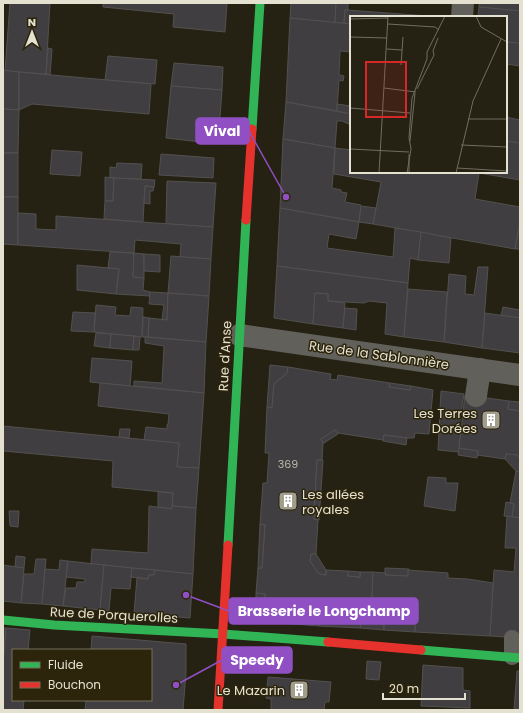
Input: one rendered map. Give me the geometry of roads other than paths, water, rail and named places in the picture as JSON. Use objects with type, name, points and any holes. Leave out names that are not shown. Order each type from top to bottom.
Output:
[{"type":"main road","name":"Rue d'Anse","points":[[218,710],[239,335],[260,3]]},
{"type":"main road","name":"Rue de Porquerolles","points":[[3,620],[54,625],[223,634],[516,657]]},
{"type":"street","points":[[462,16],[464,3]]},
{"type":"street","name":"Rue de la Sablonnière","points":[[239,335],[520,375]]},
{"type":"street","points":[[476,396],[480,369]]},
{"type":"lane","points":[[512,638],[516,657]]},
{"type":"place","name":"Vival","points":[[286,197]]},
{"type":"place","name":"Les Terres Dorées","points":[[491,420]]},
{"type":"place","name":"Les allées royales","points":[[288,501]]},
{"type":"place","name":"Brasserie le Longchamp","points":[[186,595]]},
{"type":"place","name":"Speedy","points":[[176,685]]},
{"type":"place","name":"Le Mazarin","points":[[299,690]]}]
